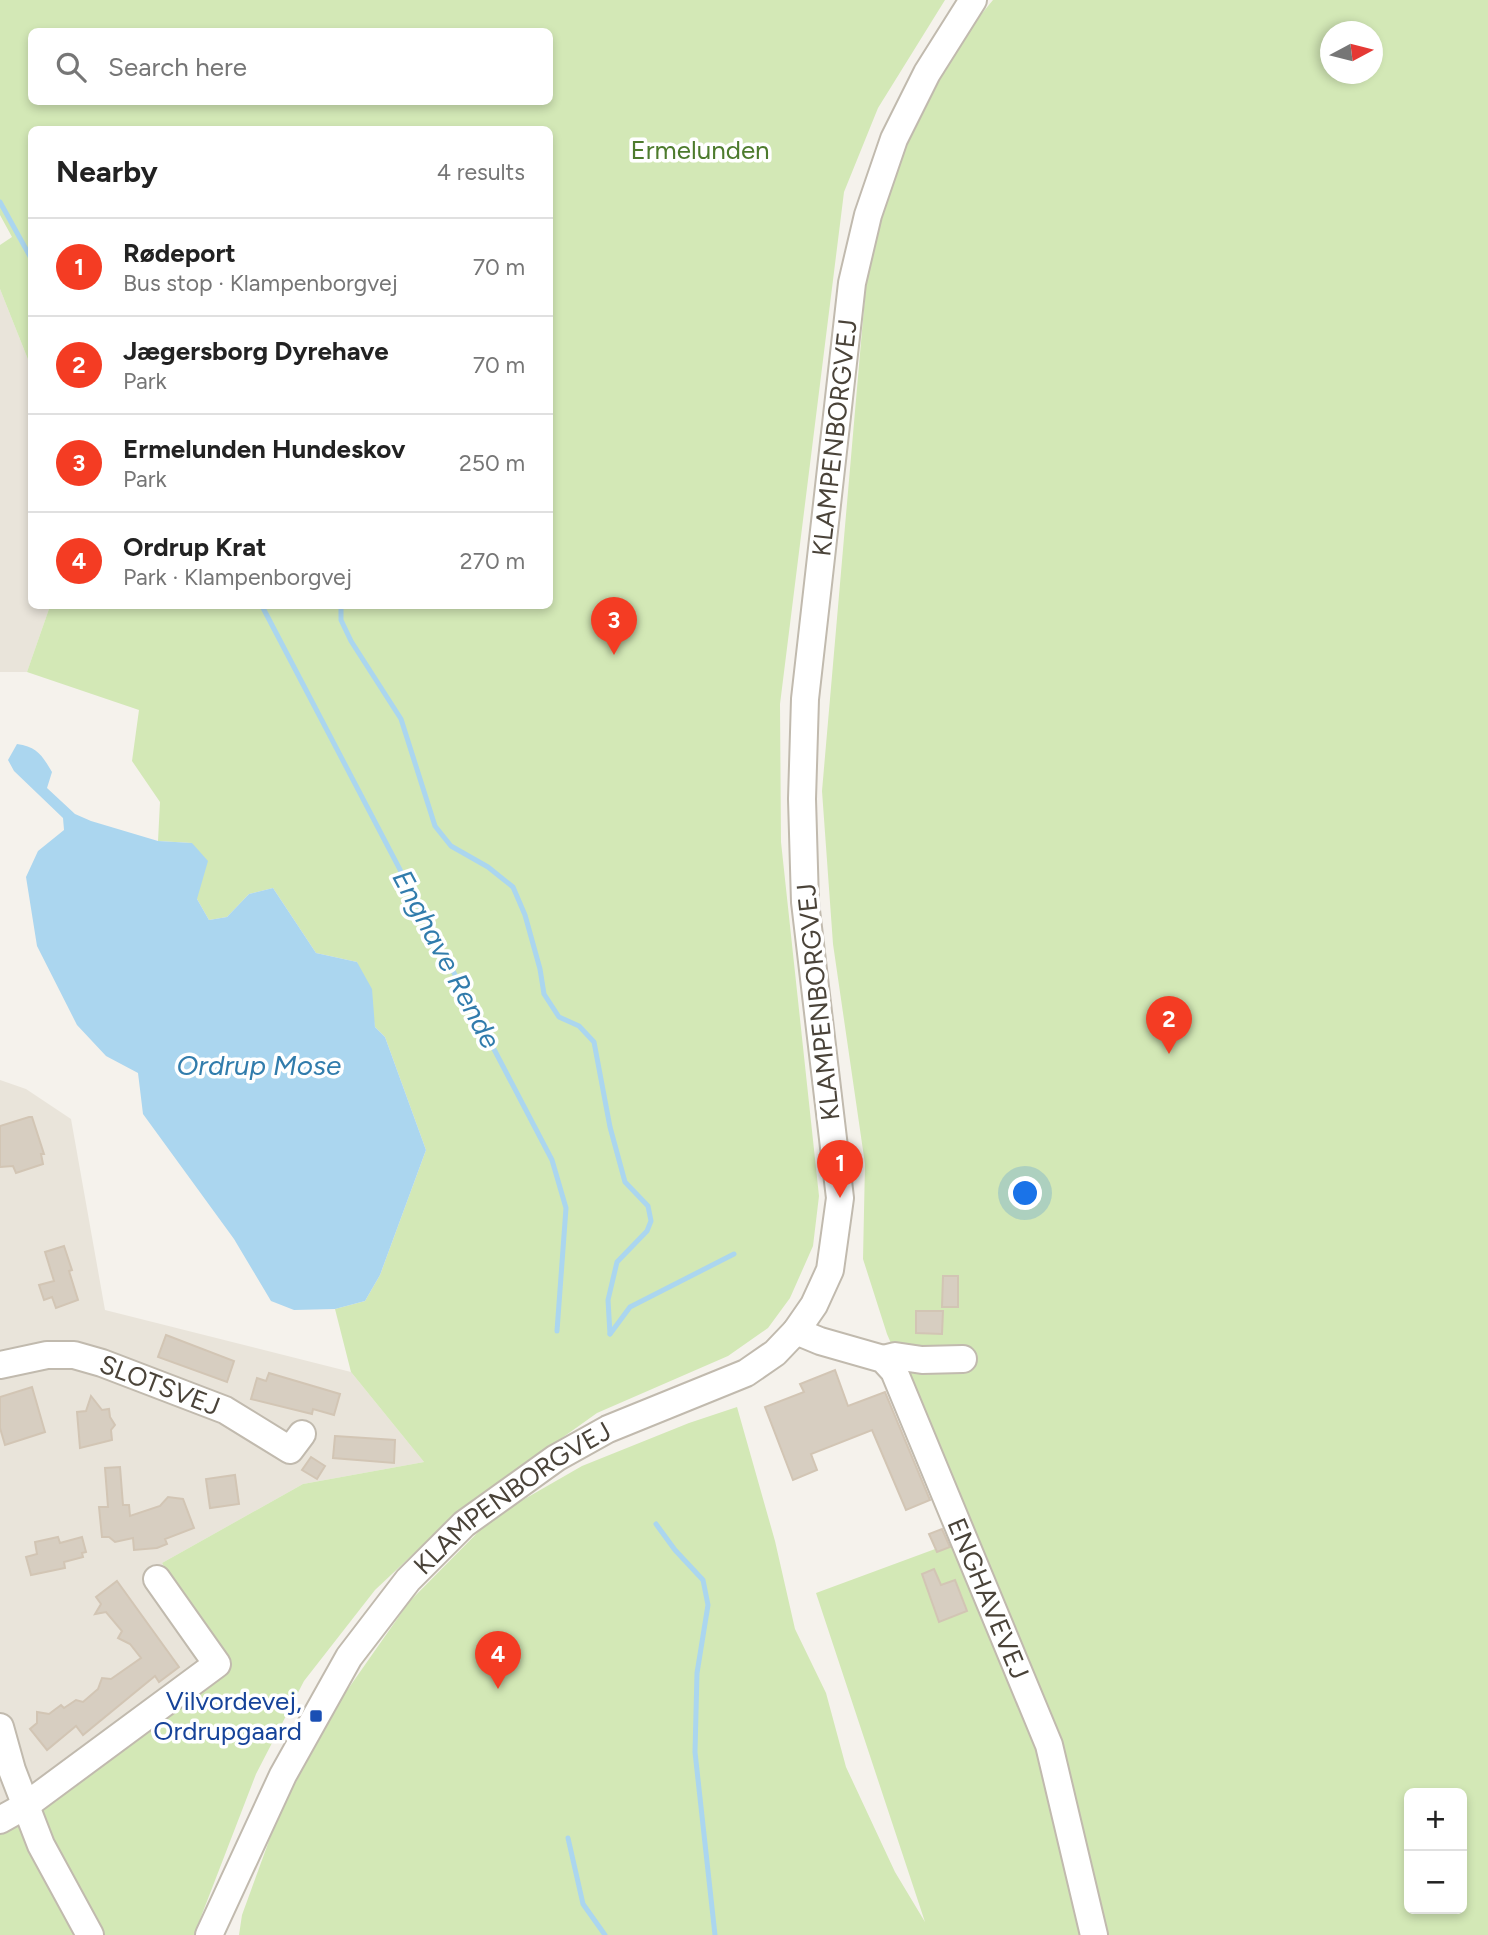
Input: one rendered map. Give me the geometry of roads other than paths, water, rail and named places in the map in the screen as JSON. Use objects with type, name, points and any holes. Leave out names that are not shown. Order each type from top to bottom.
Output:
[{"type":"street","name":"KLAMPENBORGVEJ","points":[[209,1935],[282,1775],[349,1657],[408,1580],[464,1524],[556,1458],[608,1429],[746,1373],[775,1353],[796,1331],[814,1305],[830,1270],[840,1198],[805,902],[805,699],[852,283],[868,215],[894,139],[927,73],[973,0]]},
{"type":"street","points":[[796,1331],[820,1341],[883,1359],[895,1356],[922,1360],[964,1359]]},
{"type":"street","name":"SLOTSVEJ","points":[[0,1365],[47,1355],[74,1355],[225,1410],[290,1450],[302,1434]]},
{"type":"street","name":"ENGHAVEVEJ","points":[[883,1359],[894,1371],[1049,1745],[1094,1935]]},
{"type":"street","points":[[0,1820],[25,1806],[217,1664],[157,1579]]},
{"type":"street","points":[[0,1727],[25,1806],[41,1845],[90,1935]]},
{"type":"street","name":"KLAMPENBORGVEJ","points":[[222,1935],[250,1847]]},
{"type":"water","name":"Ordrup Mose","points":[[17,744],[30,747],[42,756],[52,772],[47,788],[75,814],[158,841],[192,843],[208,861],[197,899],[209,920],[227,917],[249,894],[273,888],[316,953],[357,962],[372,989],[375,1027],[385,1037],[426,1150],[380,1275],[365,1301],[335,1309],[294,1310],[271,1301],[234,1239],[143,1114],[138,1073],[106,1056],[77,1025],[37,946],[26,877],[38,851],[64,830],[63,818],[14,771],[8,760]]},
{"type":"waterway","name":"Enghave Rende","points":[[0,202],[28,253]]},
{"type":"waterway","name":"Enghave Rende","points":[[264,609],[552,1160],[566,1208],[557,1331]]},
{"type":"waterway","points":[[341,609],[341,620],[351,641],[401,719],[435,826],[451,846],[488,867],[513,887],[525,915],[544,994],[559,1017],[579,1026],[594,1042],[610,1127],[625,1182],[648,1206],[651,1221],[647,1231],[617,1262],[608,1300],[610,1334]]},
{"type":"waterway","points":[[610,1334],[630,1307],[734,1254]]},
{"type":"waterway","points":[[656,1524],[675,1550],[703,1580],[708,1605],[697,1673],[695,1752],[715,1935]]},
{"type":"waterway","name":"Enghave Rende","points":[[568,1838],[583,1904],[605,1935]]},
{"type":"place","name":"Ermelunden Hundeskov","points":[[614,655]]},
{"type":"place","name":"Jægersborg Dyrehave","points":[[1169,1054]]},
{"type":"place","name":"Rødeport","points":[[840,1198]]},
{"type":"place","name":"Ordrup Krat","points":[[498,1689]]},
{"type":"place","name":"Vilvordevej, Ordrupgaard","points":[[316,1716]]},
{"type":"park label","name":"Ermelunden","points":[[700,150]]}]
